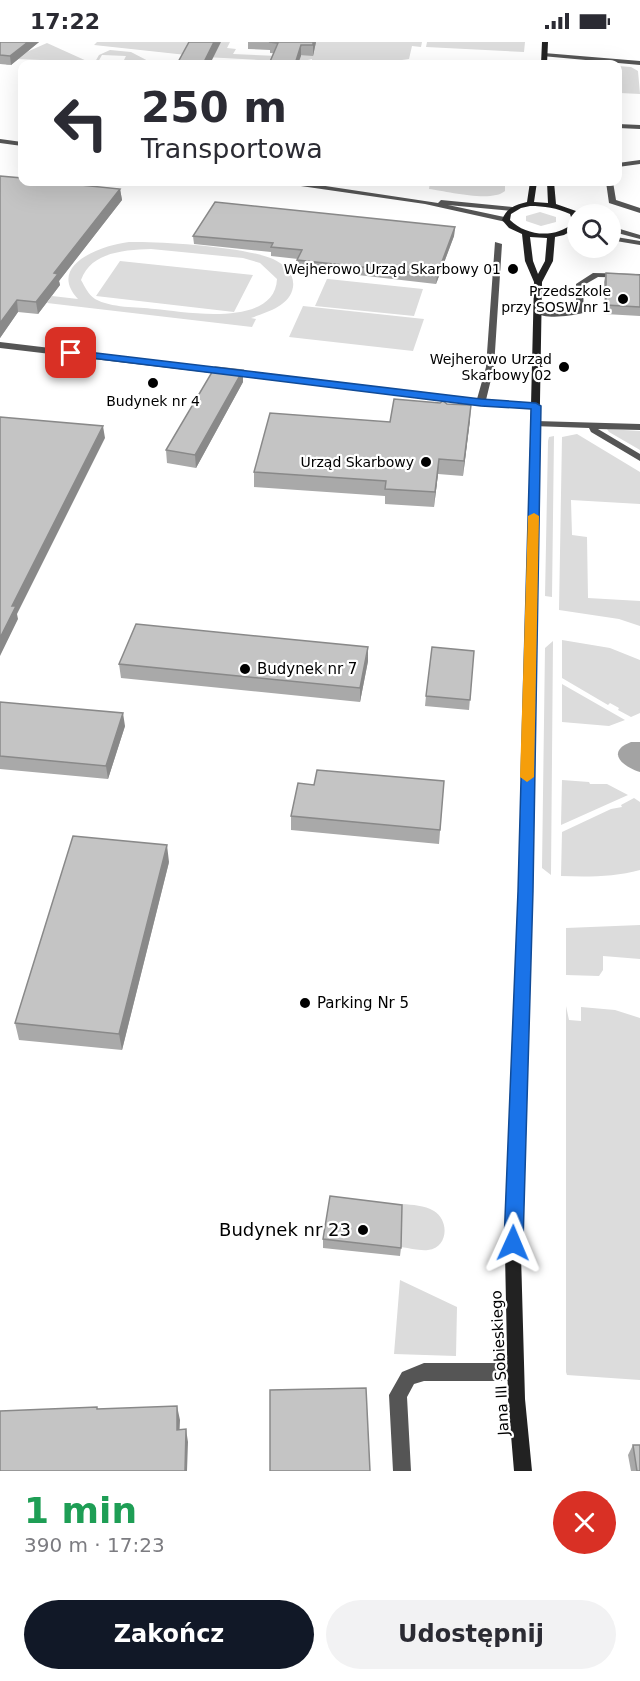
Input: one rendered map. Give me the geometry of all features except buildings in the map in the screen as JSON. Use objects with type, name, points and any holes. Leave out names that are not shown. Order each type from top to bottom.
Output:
[{"type":"street","points":[[544,42],[544,60]]},
{"type":"street","points":[[544,56],[599,60]]},
{"type":"street","points":[[622,62],[640,63]]},
{"type":"street","points":[[622,126],[640,127]]},
{"type":"street","points":[[0,141],[18,143]]},
{"type":"street","points":[[622,164],[640,162]]},
{"type":"street","points":[[315,186],[425,202],[506,220]]},
{"type":"street","points":[[530,204],[532,186]]},
{"type":"street","points":[[551,186],[552,205]]},
{"type":"street","points":[[610,186],[612,201],[640,211]]},
{"type":"street","points":[[425,202],[454,202],[512,209],[530,204],[552,205],[567,211]]},
{"type":"street","points":[[512,209],[506,216],[506,220],[509,225],[526,233],[550,235],[567,233]]},
{"type":"street","points":[[621,231],[640,237]]},
{"type":"street","name":"Jana III Sobieskiego","points":[[523,1471],[514,1372],[512,1283],[525,891],[538,312],[538,282],[529,261],[526,233]]},
{"type":"street","name":"Jana III Sobieskiego","points":[[538,282],[549,261],[550,235]]},
{"type":"street","points":[[621,240],[640,243]]},
{"type":"street","points":[[481,402],[490,367],[498,244]]},
{"type":"street","points":[[538,312],[567,314],[580,311],[580,284],[596,274],[640,276]]},
{"type":"street","points":[[0,345],[481,402],[536,406]]},
{"type":"street","points":[[536,424],[640,427]]},
{"type":"street","points":[[592,426],[594,430],[640,458]]},
{"type":"street","points":[[402,1471],[398,1395],[408,1378],[424,1372],[514,1372]]},
{"type":"shaded area","points":[[97,42],[230,42],[227,48],[236,49],[233,54],[278,56],[277,60],[205,57],[94,45]]},
{"type":"shaded area","points":[[289,42],[422,42],[421,47],[412,46],[409,59],[298,60]]},
{"type":"shaded area","points":[[427,42],[525,42],[524,52],[426,47]]},
{"type":"shaded area","points":[[47,43],[85,60],[14,59],[6,65],[11,59]]},
{"type":"shaded area","points":[[110,50],[131,52],[146,60],[124,60],[126,56],[102,55],[99,60],[96,60],[99,55]]},
{"type":"shaded area","points":[[622,66],[631,67],[638,71],[640,94],[622,93]]},
{"type":"shaded area","points":[[429,186],[505,186],[505,191],[490,196],[429,189]]},
{"type":"shaded area","points":[[540,212],[556,217],[556,222],[541,226],[526,221],[526,216]]},
{"type":"shaded area","points":[[143,242],[182,244],[244,251],[273,259],[281,264],[290,274],[293,287],[291,294],[283,304],[251,318],[256,319],[252,327],[47,303],[52,296],[78,299],[70,287],[69,276],[73,267],[93,252],[118,244]],"holes":[[[151,249],[243,258],[260,263],[277,279],[272,294],[261,305],[245,311],[226,314],[109,304],[95,299],[81,280],[92,263],[100,258],[130,250]]]},
{"type":"shaded area","points":[[120,261],[253,275],[234,312],[96,296]]},
{"type":"shaded area","points":[[327,279],[423,289],[414,316],[315,306]]},
{"type":"shaded area","points":[[303,306],[424,319],[413,351],[289,337]]},
{"type":"shaded area","points":[[607,429],[640,431],[640,450],[609,432]]},
{"type":"shaded area","points":[[577,434],[640,472],[640,504],[571,500],[572,535],[587,537],[588,598],[640,601],[640,626],[619,619],[559,610],[562,437]]},
{"type":"shaded area","points":[[554,436],[552,597],[545,596],[548,441],[549,437]]},
{"type":"shaded area","points":[[562,640],[610,648],[640,660],[640,713],[631,717],[618,710],[619,708],[610,703],[608,705],[562,678]]},
{"type":"shaded area","points":[[553,641],[551,875],[542,868],[545,648]]},
{"type":"shaded area","points":[[562,684],[625,720],[609,726],[562,722]]},
{"type":"shaded area","points":[[631,742],[640,742],[640,772],[628,767],[619,759],[619,750]]},
{"type":"shaded area","points":[[562,780],[607,784],[628,795],[561,825]]},
{"type":"shaded area","points":[[634,798],[640,802],[640,870],[601,876],[561,876],[562,832],[611,809],[622,807],[621,805]]},
{"type":"shaded area","points":[[640,925],[640,959],[603,956],[603,970],[599,976],[566,975],[566,928]]},
{"type":"shaded area","points":[[566,1006],[569,1020],[581,1021],[581,1007],[615,1010],[640,1018],[640,1380],[567,1375],[566,1372]]},
{"type":"shaded area","points":[[402,1204],[426,1208],[439,1215],[444,1227],[440,1244],[428,1250],[400,1247]]},
{"type":"shaded area","points":[[400,1280],[457,1307],[456,1356],[394,1354]]},
{"type":"slow traffic","points":[[527,777],[534,516]]},
{"type":"place","name":"Wejherowo Urząd Skarbowy 01","points":[[513,269]]},
{"type":"place","name":"Przedszkole przy SOSW nr 1","points":[[623,299]]},
{"type":"place","name":"Wejherowo Urząd Skarbowy 02","points":[[564,367]]},
{"type":"place","name":"Budynek nr 4","points":[[153,383]]},
{"type":"place","name":"Urząd Skarbowy","points":[[426,462]]},
{"type":"place","name":"Budynek nr 7","points":[[245,669]]},
{"type":"place","name":"Parking Nr 5","points":[[305,1003]]},
{"type":"place","name":"Budynek nr 23","points":[[363,1230]]},
{"type":"route","points":[[71,353],[481,402],[536,406],[525,891],[513,1243]]}]
